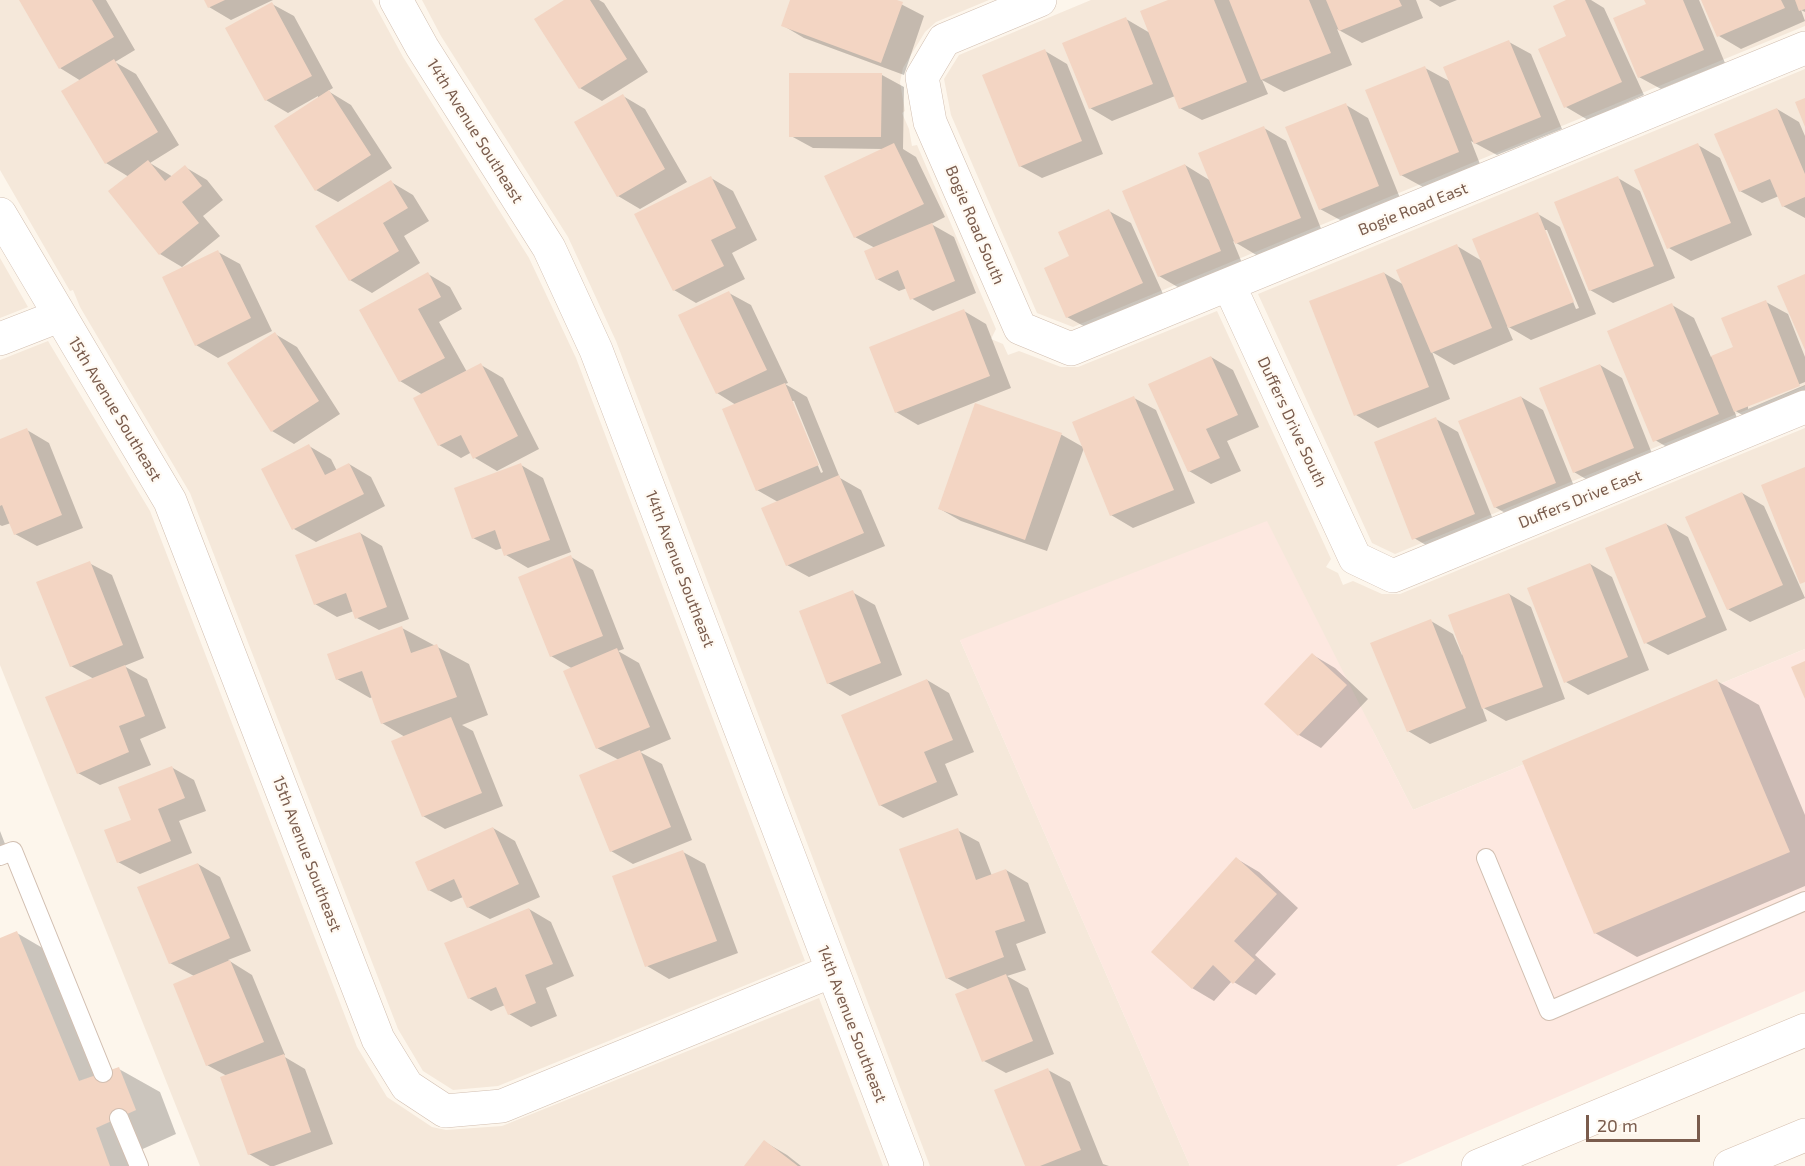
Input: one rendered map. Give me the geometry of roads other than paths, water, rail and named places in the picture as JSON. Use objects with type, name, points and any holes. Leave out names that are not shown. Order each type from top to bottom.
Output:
[{"type":"street","name":"14th Avenue Southeast","points":[[396,0],[422,47],[549,248],[596,350],[907,1166]]},
{"type":"street","name":"Bogie Road South","points":[[1020,328],[930,122],[922,77],[944,40],[1040,0]]},
{"type":"street","name":"Bogie Road East","points":[[1020,328],[1071,349],[1805,48]]},
{"type":"street","name":"15th Avenue Southeast","points":[[0,214],[170,501],[378,1038],[406,1086],[445,1111],[502,1106],[832,971]]},
{"type":"street","name":"Duffers Drive South","points":[[1229,285],[1355,558]]},
{"type":"street","points":[[0,339],[59,316]]},
{"type":"street","name":"Duffers Drive East","points":[[1355,558],[1393,576],[1805,406]]},
{"type":"street","points":[[1478,1166],[1805,1030]]},
{"type":"street","points":[[1730,1166],[1805,1135]]},
{"type":"lane","points":[[0,856],[13,851],[103,1073]]},
{"type":"lane","points":[[1486,858],[1549,1011],[1805,901]]},
{"type":"lane","points":[[119,1118],[139,1166]]}]
